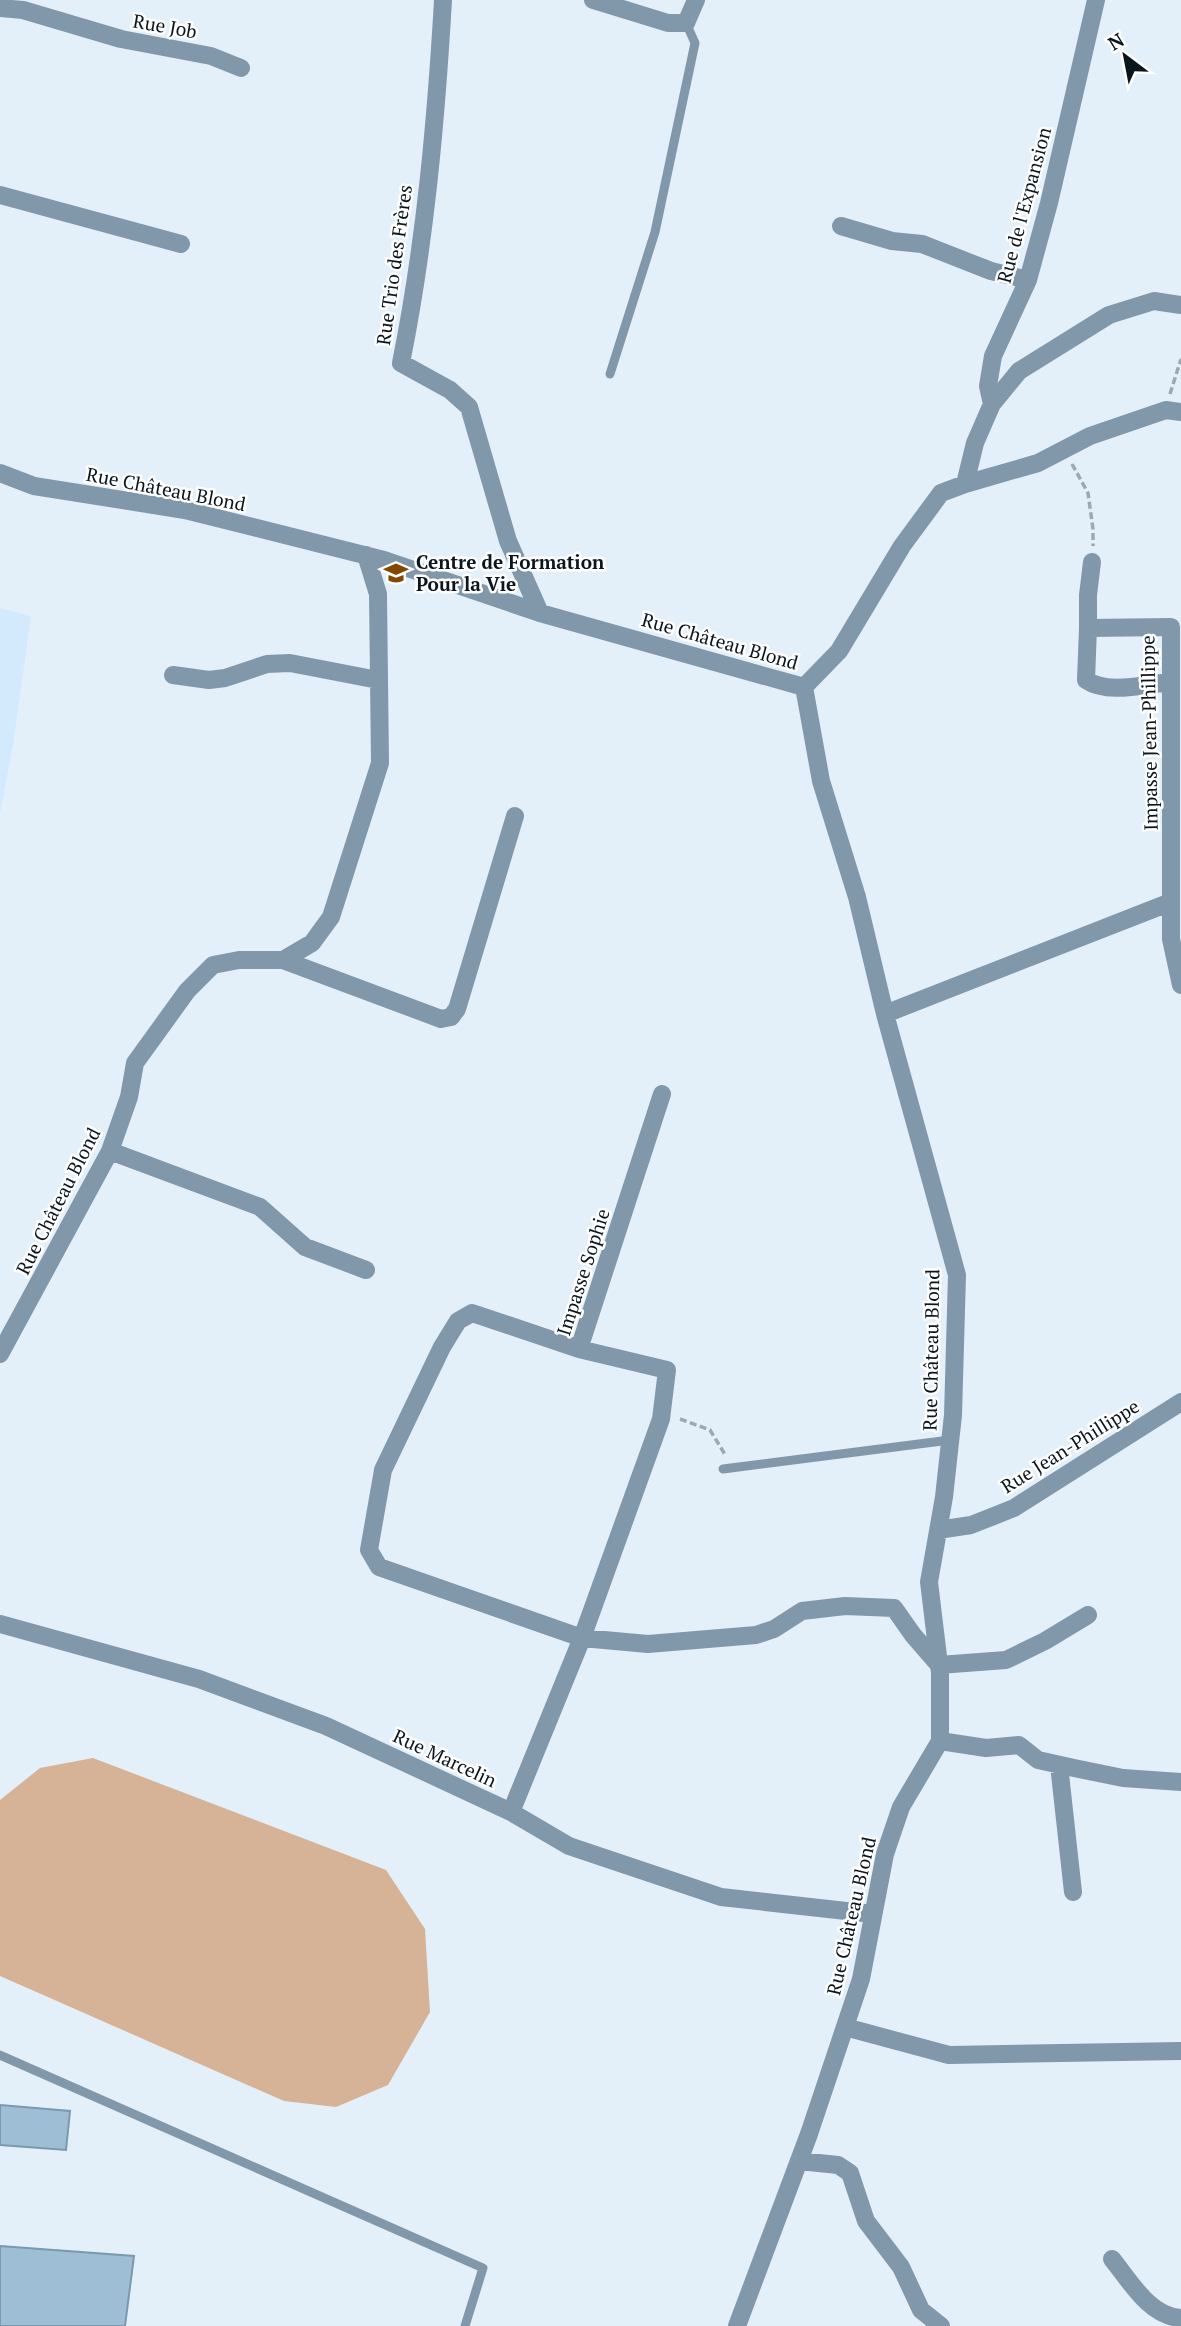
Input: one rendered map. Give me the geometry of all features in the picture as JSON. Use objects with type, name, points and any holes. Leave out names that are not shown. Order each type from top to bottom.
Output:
[{"type":"street","name":"Rue Trio des Frères","points":[[443,0],[434,127],[422,233],[414,298],[401,363],[450,390],[469,407],[508,541],[540,613]]},
{"type":"street","points":[[593,0],[668,23],[686,23],[696,0]]},
{"type":"street","name":"Rue de l'Expansion","points":[[965,484],[975,443],[992,404],[988,386],[993,356],[1028,280],[1049,203],[1096,0]]},
{"type":"street","name":"Rue Job","points":[[0,8],[23,10],[121,39],[211,56],[241,68]]},
{"type":"street","points":[[0,195],[181,244]]},
{"type":"street","points":[[841,226],[892,241],[922,244],[991,271],[1028,280]]},
{"type":"street","points":[[992,404],[1019,371],[1109,315],[1154,301],[1181,304]]},
{"type":"street","points":[[804,687],[839,651],[902,545],[941,493],[1038,463],[1090,436],[1174,411]]},
{"type":"street","name":"Rue Château Blond","points":[[0,473],[34,486],[185,510],[366,555],[540,613],[804,687],[821,780],[857,897],[885,1014],[957,1275],[953,1415],[944,1497],[929,1582],[939,1665],[940,1741],[901,1807],[885,1854],[861,1979],[799,2161],[737,2326]]},
{"type":"street","points":[[283,960],[312,943],[331,917],[380,762],[378,594],[366,555]]},
{"type":"street","points":[[1092,562],[1088,595],[1086,680],[1095,686],[1108,687],[1171,682]]},
{"type":"street","name":"Impasse Jean-Phillippe","points":[[1088,628],[1176,625],[1171,682],[1176,786],[1171,939],[1181,985]]},
{"type":"street","points":[[173,675],[209,680],[225,678],[267,664],[290,663],[378,680]]},
{"type":"street","points":[[283,960],[410,1009],[442,1019],[451,1017],[457,1009],[515,816]]},
{"type":"street","points":[[885,1014],[1171,902]]},
{"type":"street","name":"Rue Château Blond","points":[[0,1354],[110,1151],[130,1097],[135,1063],[187,991],[213,965],[239,960],[283,960]]},
{"type":"street","name":"Impasse Sophie","points":[[512,1812],[582,1638],[661,1419],[667,1370],[579,1349],[662,1094]]},
{"type":"street","points":[[110,1151],[260,1208],[305,1247],[366,1270]]},
{"type":"street","points":[[579,1349],[472,1313],[458,1321],[383,1471],[369,1550],[379,1567],[582,1638],[648,1644],[756,1635],[774,1629],[802,1611],[845,1606],[894,1608],[939,1665],[1006,1660],[1045,1641],[1088,1615]]},
{"type":"street","name":"Rue Jean-Phillippe","points":[[938,1530],[971,1525],[1014,1508],[1181,1402]]},
{"type":"street","name":"Rue Marcelin","points":[[0,1624],[199,1679],[326,1726],[512,1812],[569,1846],[721,1897],[873,1914]]},
{"type":"street","points":[[940,1741],[986,1748],[1019,1745],[1038,1760],[1059,1765],[1124,1778],[1181,1782]]},
{"type":"street","points":[[1059,1765],[1073,1892]]},
{"type":"street","points":[[845,2027],[949,2055],[1181,2052]]},
{"type":"street","points":[[799,2161],[838,2165],[849,2174],[866,2221],[901,2267],[921,2310],[941,2326]]},
{"type":"street","points":[[1112,2259],[1150,2305],[1170,2318],[1181,2318]]},
{"type":"lane","points":[[610,374],[655,232],[695,43],[686,23]]},
{"type":"lane","points":[[728,1469],[950,1440]]},
{"type":"lane","points":[[0,2055],[483,2268],[465,2326]]},
{"type":"path","points":[[1174,411],[1181,359]]},
{"type":"path","points":[[1066,449],[1077,476],[1088,493],[1093,529],[1092,562]]},
{"type":"path","points":[[662,1412],[710,1430],[728,1469]]},
{"type":"shaded area","points":[[0,608],[31,616],[13,745],[0,813]]},
{"type":"shaded area","points":[[93,1758],[386,1870],[425,1929],[430,2012],[388,2085],[336,2107],[284,2101],[0,1976],[0,1800],[40,1768]]},
{"type":"building","points":[[0,2105],[70,2111],[66,2150],[0,2145]]},
{"type":"building","points":[[0,2246],[134,2256],[125,2326],[0,2326]]},
{"type":"place","name":"Centre de Formation Pour la Vie","points":[[396,573]]}]
